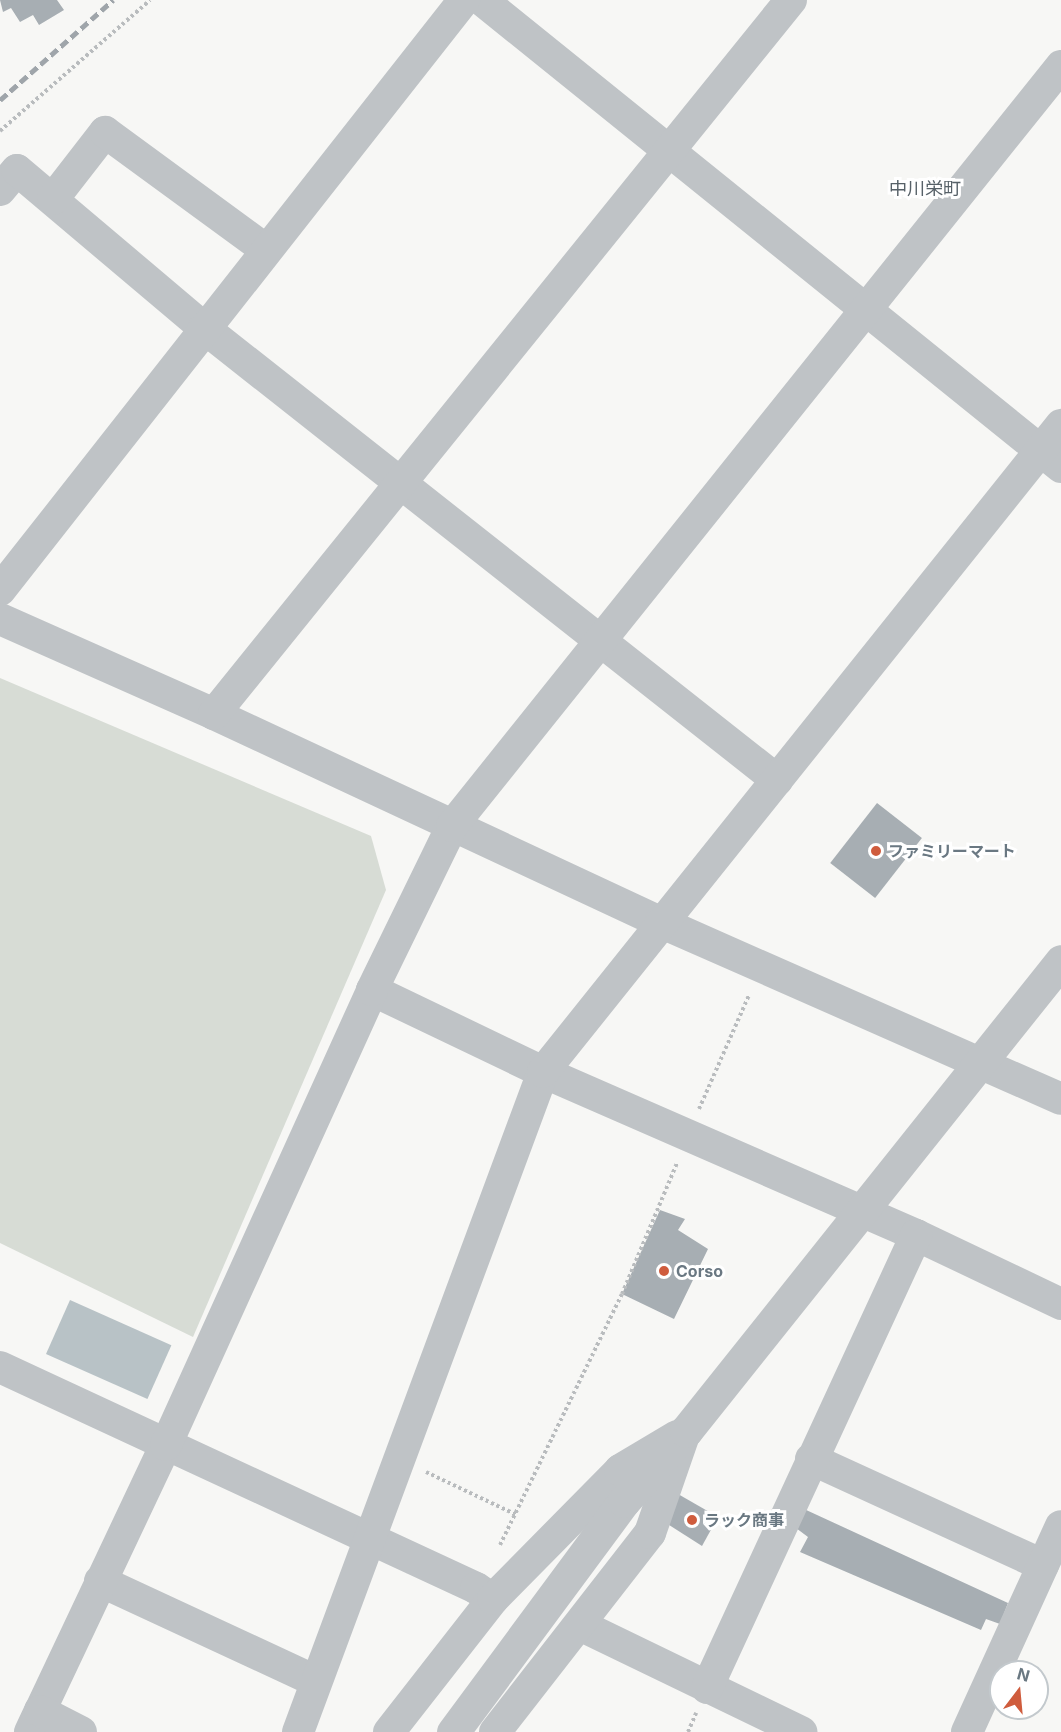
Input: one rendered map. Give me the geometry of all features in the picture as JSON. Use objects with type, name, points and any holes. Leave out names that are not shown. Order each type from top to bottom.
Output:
[{"type":"street","points":[[0,590],[464,0]]},
{"type":"street","points":[[482,0],[1051,459]]},
{"type":"street","points":[[214,714],[790,0]]},
{"type":"street","points":[[81,1732],[35,1721],[166,1445],[372,990],[452,826],[602,642],[1061,66]]},
{"type":"street","points":[[53,199],[105,132],[266,250]]},
{"type":"street","points":[[0,190],[17,170],[204,328],[777,780]]},
{"type":"street","points":[[298,1732],[315,1681],[371,1538],[398,1459],[543,1072],[660,922],[777,780],[1051,459],[1061,425]]},
{"type":"street","points":[[0,619],[214,714],[660,922],[1061,1099]]},
{"type":"street","points":[[453,1732],[624,1501],[686,1431],[1061,961]]},
{"type":"street","points":[[372,990],[543,1072],[916,1235],[1061,1305]]},
{"type":"street","points":[[707,1688],[916,1235]]},
{"type":"street","points":[[0,1367],[371,1538],[484,1594]]},
{"type":"street","points":[[389,1732],[484,1594],[620,1470],[686,1431]]},
{"type":"street","points":[[495,1732],[650,1533],[686,1431]]},
{"type":"street","points":[[812,1459],[1043,1565]]},
{"type":"street","points":[[967,1732],[1061,1526]]},
{"type":"street","points":[[100,1581],[315,1681]]},
{"type":"street","points":[[579,1625],[801,1732]]},
{"type":"path","points":[[0,131],[150,0]]},
{"type":"path","points":[[484,1594],[518,1515],[660,1210],[688,1134],[761,967]]},
{"type":"path","points":[[398,1459],[518,1515]]},
{"type":"shaded area","points":[[0,678],[371,836],[386,890],[193,1337],[0,1243]]},
{"type":"shaded area","points":[[70,1300],[171,1345],[147,1399],[46,1354]]},
{"type":"building","points":[[0,0],[57,0],[64,10],[39,25],[33,15],[20,22],[11,8],[3,12]]},
{"type":"building","name":"ファミリーマート","points":[[877,803],[922,838],[875,898],[830,863]]},
{"type":"building","name":"Corso","points":[[660,1210],[685,1219],[678,1230],[708,1249],[674,1319],[622,1294]]},
{"type":"building","name":"ラック商事","points":[[678,1494],[718,1517],[702,1546],[666,1523]]},
{"type":"building","points":[[804,1509],[1008,1603],[1000,1624],[986,1619],[981,1630],[800,1552],[808,1537],[796,1528]]},
{"type":"railway","points":[[0,100],[113,0]]},
{"type":"place","name":"ファミリーマート","points":[[876,851]]},
{"type":"place","name":"Corso","points":[[664,1271]]},
{"type":"place","name":"ラック商事","points":[[692,1520]]},
{"type":"district","name":"中川栄町","points":[[925,189]]}]
